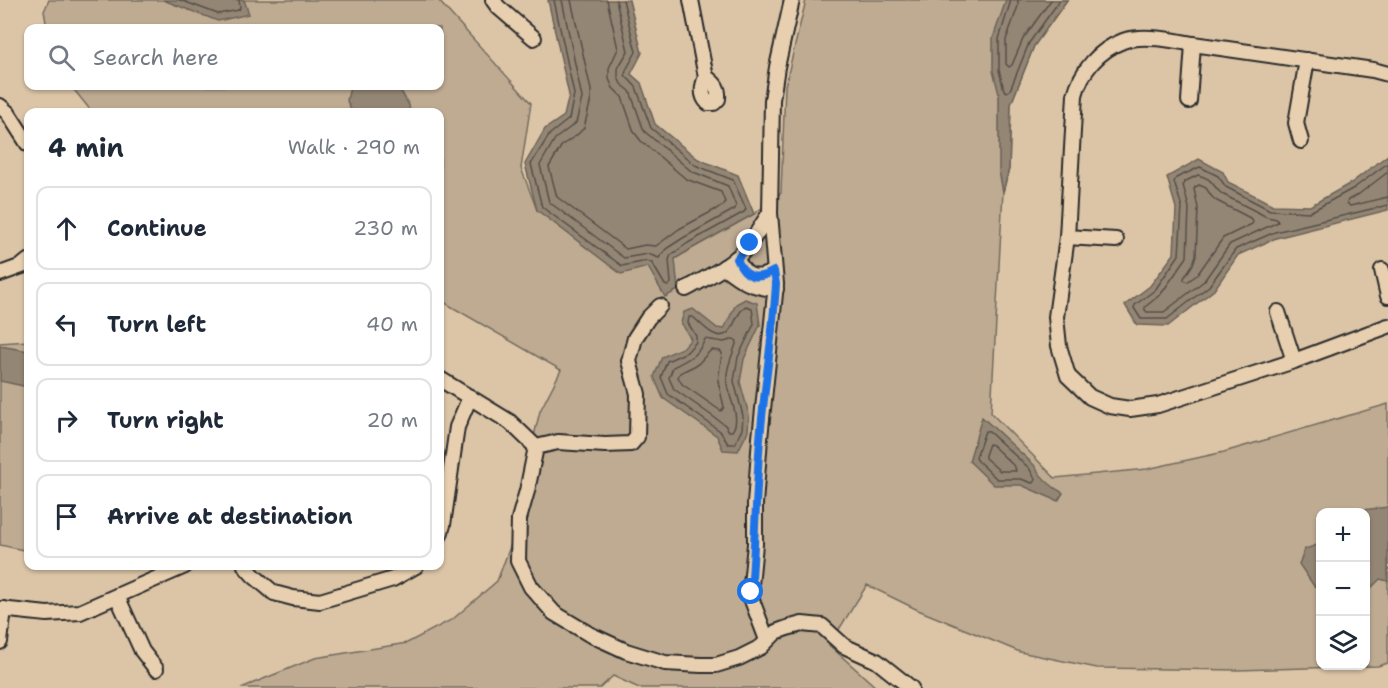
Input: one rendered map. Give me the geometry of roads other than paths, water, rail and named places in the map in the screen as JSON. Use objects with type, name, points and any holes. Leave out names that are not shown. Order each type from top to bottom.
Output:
[{"type":"street","points":[[493,0],[534,38]]},
{"type":"street","points":[[692,0],[706,77]]},
{"type":"street","points":[[767,640],[750,595],[760,438],[776,289],[770,213],[772,100],[792,0]]},
{"type":"street","points":[[1388,74],[1170,39],[1124,40],[1108,49],[1084,70],[1075,95],[1067,237],[1056,317],[1059,346],[1068,376],[1090,397],[1110,406],[1130,409],[1158,405],[1294,361],[1388,326]]},
{"type":"street","points":[[1190,101],[1193,44]]},
{"type":"street","points":[[1301,141],[1296,123],[1307,60]]},
{"type":"street","points":[[0,106],[8,113],[24,138]]},
{"type":"street","points":[[686,289],[737,259],[770,213]]},
{"type":"street","points":[[1067,237],[1116,240]]},
{"type":"street","points":[[737,259],[741,268],[755,277],[765,276],[774,271]]},
{"type":"street","points":[[0,274],[24,264]]},
{"type":"street","points":[[724,267],[751,286],[776,289]]},
{"type":"street","points":[[1382,270],[1388,296]]},
{"type":"street","points":[[536,447],[558,442],[631,444],[637,436],[638,394],[629,361],[635,338],[648,318],[660,306]]},
{"type":"street","points":[[1278,312],[1294,361]]},
{"type":"street","points":[[444,381],[510,422],[536,447]]},
{"type":"street","points":[[444,518],[457,428],[470,397]]},
{"type":"street","points":[[536,447],[519,519],[518,561],[531,586],[554,614],[626,651],[665,663],[716,665],[739,658],[761,647],[776,632],[802,624],[822,626],[844,646],[876,661],[911,688]]},
{"type":"street","points":[[0,642],[2,609],[46,614],[80,612],[176,570]]},
{"type":"street","points":[[249,570],[274,593],[320,601],[393,579],[409,570]]},
{"type":"street","points":[[117,596],[142,651],[156,669]]},
{"type":"water","points":[[163,0],[244,0],[249,14],[218,21]]},
{"type":"water","points":[[548,0],[629,0],[642,53],[631,74],[641,83],[655,124],[698,159],[738,175],[754,214],[675,259],[678,290],[665,297],[648,267],[621,274],[537,210],[525,164],[545,129],[564,116],[569,95]]},
{"type":"water","points":[[1006,0],[1067,0],[1034,46],[1011,104],[1009,169],[1003,192],[999,171],[999,94],[993,71],[993,38]]},
{"type":"water","points":[[349,90],[400,90],[409,108],[350,108],[347,101]]},
{"type":"water","points":[[1388,155],[1388,210],[1276,238],[1238,255],[1214,290],[1168,326],[1137,325],[1125,305],[1150,286],[1174,254],[1176,208],[1167,177],[1199,159],[1223,172],[1228,182],[1273,205],[1310,206],[1351,183]]},
{"type":"water","points":[[745,299],[757,303],[760,325],[744,359],[740,382],[749,415],[748,431],[738,451],[723,450],[717,436],[663,398],[654,377],[662,357],[684,347],[691,339],[681,323],[684,312],[693,309],[717,328],[724,329],[736,304]]},
{"type":"water","points":[[0,346],[24,350],[24,386],[0,381]]},
{"type":"water","points":[[982,417],[1034,465],[1046,481],[1063,493],[1058,501],[1021,485],[994,485],[969,461]]},
{"type":"water","points":[[1388,507],[1388,581],[1380,579],[1370,589],[1370,562],[1370,509]]},
{"type":"water","points":[[1316,545],[1316,587],[1299,564],[1305,549]]}]
